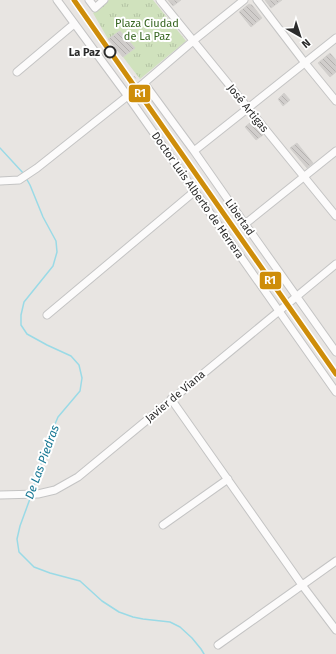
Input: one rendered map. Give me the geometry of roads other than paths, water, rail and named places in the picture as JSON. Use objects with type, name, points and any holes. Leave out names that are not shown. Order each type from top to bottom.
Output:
[{"type":"street","name":"Doctor Luis Alberto de Herrera","points":[[56,0],[127,95],[336,392]]},
{"type":"street","points":[[89,0],[95,8],[104,0]]},
{"type":"street","name":"José Artigas","points":[[160,0],[336,216]]},
{"type":"street","points":[[0,181],[19,180],[37,168],[144,83],[244,0]]},
{"type":"street","points":[[257,0],[304,63],[336,101]]},
{"type":"street","points":[[17,72],[74,24]]},
{"type":"street","points":[[194,151],[336,38]]},
{"type":"street","name":"Libertad","points":[[144,83],[336,352]]},
{"type":"street","points":[[245,224],[336,151]]},
{"type":"street","points":[[47,315],[195,191]]},
{"type":"street","name":"Javier de Viana","points":[[0,495],[38,494],[55,490],[78,476],[336,264]]},
{"type":"street","points":[[171,399],[302,585],[336,630]]},
{"type":"street","points":[[164,525],[228,479]]},
{"type":"street","points":[[218,645],[336,561]]},
{"type":"waterway","name":"De Las Piedras","points":[[0,148],[24,174]]},
{"type":"waterway","name":"De Las Piedras","points":[[26,178],[43,217],[56,241],[57,252],[53,266],[24,302],[21,315],[21,325],[27,334],[71,356],[79,365],[82,378],[80,391],[58,417],[52,431],[48,449],[39,468],[32,492]]},
{"type":"waterway","name":"De Las Piedras","points":[[31,496],[17,539],[19,552],[34,567],[80,581],[102,601],[119,612],[143,619],[170,622],[180,627],[192,638],[204,654]]},
{"type":"place","name":"La Paz","points":[[110,52]]},
{"type":"park label","name":"Plaza Ciudad de La Paz","points":[[147,29]]}]
